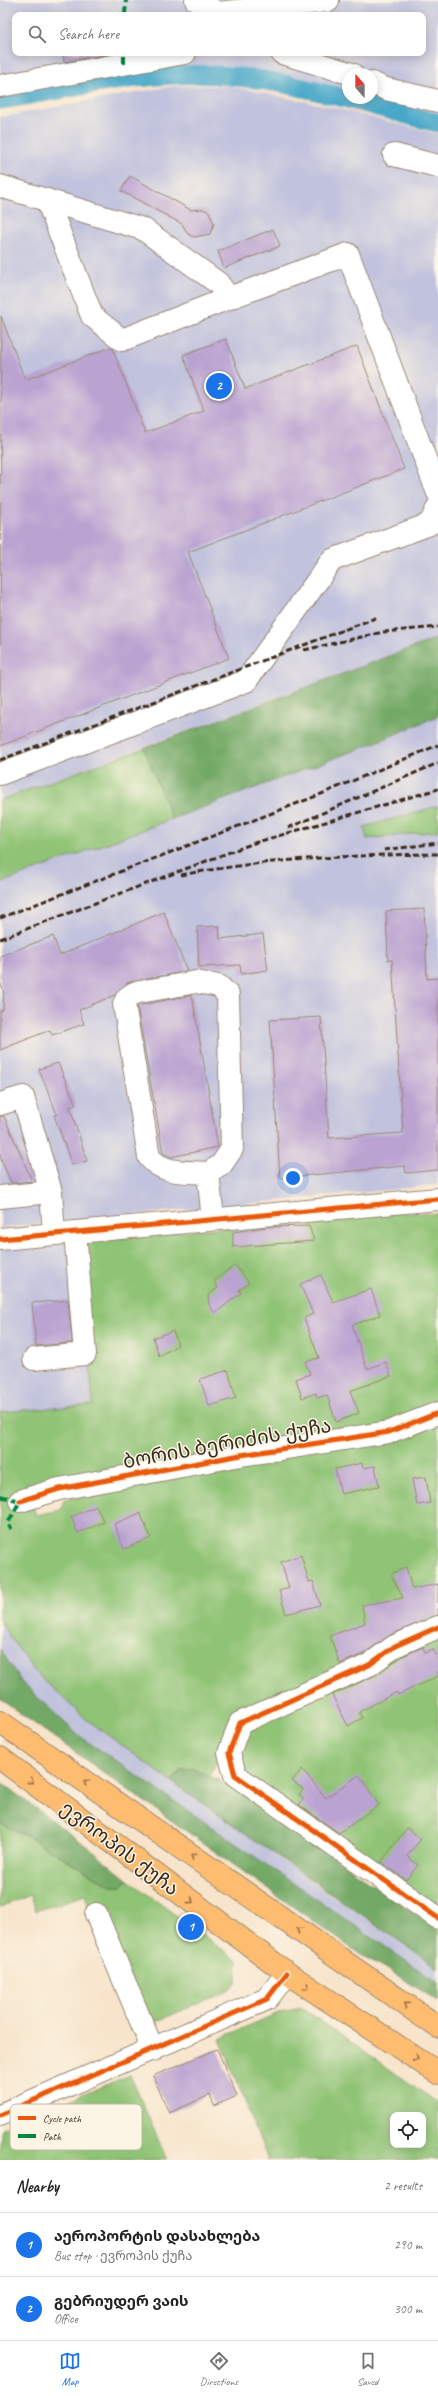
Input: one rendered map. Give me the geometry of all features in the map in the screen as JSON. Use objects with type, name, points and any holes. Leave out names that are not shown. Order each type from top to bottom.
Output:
[{"type":"main road","name":"ევროპის ქუჩა","points":[[0,1722],[438,2027]]},
{"type":"main road","name":"ევროპის ქუჩა","points":[[0,1758],[287,1973],[438,2073]]},
{"type":"street","points":[[196,0],[218,12],[328,5]]},
{"type":"street","points":[[0,86],[168,56]]},
{"type":"street","points":[[297,56],[345,66]]},
{"type":"street","points":[[378,86],[386,89],[438,101]]},
{"type":"street","points":[[394,155],[438,166]]},
{"type":"street","points":[[0,186],[142,229],[218,283],[229,298]]},
{"type":"street","points":[[47,200],[92,316],[122,340],[348,254],[438,493]]},
{"type":"street","points":[[0,774],[246,681],[332,560],[430,524],[438,507]]},
{"type":"street","points":[[196,982],[219,986],[228,995],[232,1149],[221,1165],[208,1173],[164,1170],[155,1165],[149,1157],[124,1004],[127,998],[134,993],[196,982]]},
{"type":"street","points":[[0,1104],[24,1096],[51,1192],[54,1234]]},
{"type":"street","points":[[208,1173],[213,1219]]},
{"type":"street","points":[[0,1197],[51,1192]]},
{"type":"street","points":[[0,1240],[438,1199]]},
{"type":"street","points":[[34,1359],[85,1354],[75,1232]]},
{"type":"street","name":"ბორის ბერიძის ქუჩა","points":[[20,1501],[59,1489],[241,1455],[389,1432],[438,1413]]},
{"type":"street","points":[[438,1627],[395,1646],[369,1665],[240,1723],[229,1753],[235,1775],[438,1918]]},
{"type":"street","points":[[96,1914],[153,2050]]},
{"type":"street","points":[[26,2104],[153,2050],[267,1999],[287,1973]]},
{"type":"street","points":[[0,2115],[10,2111]]},
{"type":"shaded area","points":[[0,0],[438,0],[438,113],[378,98],[378,68],[342,68],[342,88],[307,79],[231,66],[159,68],[0,93]]},
{"type":"shaded area","points":[[173,86],[230,86],[323,105],[438,134],[438,638],[0,800],[0,117]]},
{"type":"shaded area","points":[[438,716],[438,806],[365,827],[367,839],[438,831],[438,1185],[0,1228],[0,883],[367,746]]},
{"type":"shaded area","points":[[80,1242],[93,1405],[0,1412],[0,1248]]},
{"type":"shaded area","points":[[0,1623],[36,1673],[86,1719],[331,1895],[438,1968],[438,1983],[78,1735],[22,1683],[0,1649]]},
{"type":"green space","points":[[438,638],[438,716],[367,746],[172,819],[144,748]]},
{"type":"green space","points":[[144,748],[172,819],[0,883],[0,800]]},
{"type":"green space","points":[[438,806],[438,831],[367,839],[364,827]]},
{"type":"green space","points":[[385,1211],[438,1214],[438,1409],[391,1427],[25,1485],[36,1515],[61,1510],[64,1500],[438,1422],[438,1618],[371,1651],[319,1681],[278,1693],[240,1717],[209,1776],[192,1768],[180,1770],[172,1782],[86,1719],[36,1673],[0,1623],[0,1412],[93,1405],[80,1242]]},
{"type":"green space","points":[[438,1636],[438,1910],[237,1768],[239,1743],[252,1726]]},
{"type":"green space","points":[[0,1649],[22,1683],[78,1735],[438,1983],[438,2001],[384,1967],[361,1955],[0,1699]]},
{"type":"green space","points":[[192,1768],[234,1787],[438,1930],[438,1968],[172,1782],[180,1770]]},
{"type":"green space","points":[[0,1782],[84,1844],[128,1880],[122,1886],[111,1886],[32,1839],[0,1823]]},
{"type":"green space","points":[[0,1823],[32,1839],[111,1886],[122,1886],[128,1880],[238,1961],[236,1984],[228,1991],[150,2024],[99,1903],[89,1908],[85,1895],[36,1911],[31,1895],[0,1907]]},
{"type":"green space","points":[[302,2008],[438,2103],[438,2160],[268,2160],[220,2038],[281,2012]]},
{"type":"green space","points":[[130,2075],[167,2160],[0,2160],[0,2129],[10,2125],[10,2150],[142,2150],[142,2104],[60,2104]]},
{"type":"building","points":[[63,56],[98,56],[64,62]]},
{"type":"building","points":[[130,176],[191,210],[203,209],[209,212],[214,224],[210,234],[194,237],[188,234],[182,224],[121,191]]},
{"type":"building","points":[[273,229],[280,246],[224,268],[218,251]]},
{"type":"building","points":[[1,316],[25,380],[111,347],[145,433],[204,411],[183,355],[226,339],[245,389],[357,346],[404,469],[188,552],[229,658],[0,746]]},
{"type":"building","points":[[424,909],[427,979],[438,978],[438,1170],[406,1173],[405,1166],[280,1178],[270,1020],[321,1017],[329,1138],[403,1133],[392,960],[388,960],[386,911]]},
{"type":"building","points":[[164,912],[187,971],[127,983],[115,995],[79,1010],[84,1024],[52,1035],[50,1030],[0,1050],[0,1011],[3,1010],[4,992],[0,982],[0,956],[53,936],[60,955]]},
{"type":"building","points":[[219,926],[220,939],[263,934],[268,970],[241,974],[240,965],[199,967],[197,927]]},
{"type":"building","points":[[192,995],[218,1147],[171,1157],[163,1153],[137,1006]]},
{"type":"building","points":[[58,1063],[76,1105],[70,1107],[87,1161],[72,1165],[54,1115],[57,1114],[39,1069]]},
{"type":"building","points":[[0,1116],[4,1116],[32,1181],[11,1183],[0,1157]]},
{"type":"building","points":[[309,1226],[314,1241],[233,1247],[233,1232],[266,1227]]},
{"type":"building","points":[[235,1265],[249,1283],[239,1290],[241,1293],[215,1313],[209,1305],[208,1295],[218,1288],[214,1281]]},
{"type":"building","points":[[321,1275],[333,1302],[371,1289],[380,1315],[352,1325],[367,1369],[386,1362],[391,1376],[350,1391],[359,1413],[336,1422],[327,1395],[317,1398],[316,1393],[302,1398],[296,1379],[310,1374],[305,1362],[319,1358],[304,1318],[313,1314],[300,1284]]},
{"type":"building","points":[[68,1300],[72,1343],[36,1346],[32,1303]]},
{"type":"building","points":[[173,1331],[178,1345],[159,1356],[153,1338]]},
{"type":"building","points":[[228,1370],[236,1398],[209,1406],[200,1379]]},
{"type":"building","points":[[362,1463],[363,1468],[375,1466],[379,1486],[341,1494],[335,1469]]},
{"type":"building","points":[[426,1477],[430,1503],[417,1505],[412,1479]]},
{"type":"building","points":[[96,1506],[104,1522],[78,1533],[71,1517]]},
{"type":"building","points":[[140,1513],[151,1538],[124,1549],[114,1524]]},
{"type":"building","points":[[301,1555],[309,1582],[313,1581],[320,1605],[286,1614],[279,1591],[289,1588],[281,1562]]},
{"type":"building","points":[[406,1567],[412,1589],[438,1584],[438,1615],[390,1635],[363,1654],[340,1664],[330,1636],[365,1623],[362,1605],[403,1598],[391,1574]]},
{"type":"building","points":[[423,1647],[425,1653],[433,1649],[438,1660],[438,1676],[398,1695],[397,1692],[359,1712],[362,1718],[348,1726],[332,1695],[374,1676],[401,1657]]},
{"type":"building","points":[[302,1769],[326,1798],[359,1775],[379,1805],[339,1833],[299,1805],[304,1798],[299,1795],[303,1789],[292,1781]]},
{"type":"building","points":[[407,1828],[421,1839],[407,1856],[418,1865],[406,1880],[381,1862]]},
{"type":"building","points":[[217,2049],[237,2096],[214,2106],[210,2095],[169,2113],[153,2076]]},
{"type":"waterway","points":[[0,100],[86,85],[144,77],[173,75],[231,76],[257,79],[310,89],[438,123]]},
{"type":"railway","points":[[0,760],[378,617]]},
{"type":"railway","points":[[304,650],[383,632],[438,627]]},
{"type":"railway","points":[[0,918],[319,795],[438,745]]},
{"type":"railway","points":[[288,828],[438,763]]},
{"type":"railway","points":[[0,939],[254,843],[438,789]]},
{"type":"railway","points":[[384,850],[438,843]]},
{"type":"railway","points":[[181,875],[245,865],[309,859],[374,855],[438,854]]},
{"type":"marked path","points":[[125,12],[126,0]]},
{"type":"marked path","points":[[124,56],[124,64]]},
{"type":"marked path","points":[[0,1496],[20,1501],[8,1523],[11,1529]]},
{"type":"cycle path","points":[[0,1239],[438,1199]]},
{"type":"cycle path","points":[[20,1501],[59,1489],[241,1455],[389,1432],[438,1413]]},
{"type":"cycle path","points":[[438,1627],[395,1646],[369,1665],[240,1723],[229,1753],[235,1775],[438,1918]]},
{"type":"cycle path","points":[[25,2104],[267,1999],[287,1973]]},
{"type":"cycle path","points":[[0,2115],[10,2111]]},
{"type":"place","name":"გებრიუდერ ვაის","points":[[219,386]]},
{"type":"place","name":"აეროპორტის დასახლება","points":[[191,1927]]}]
